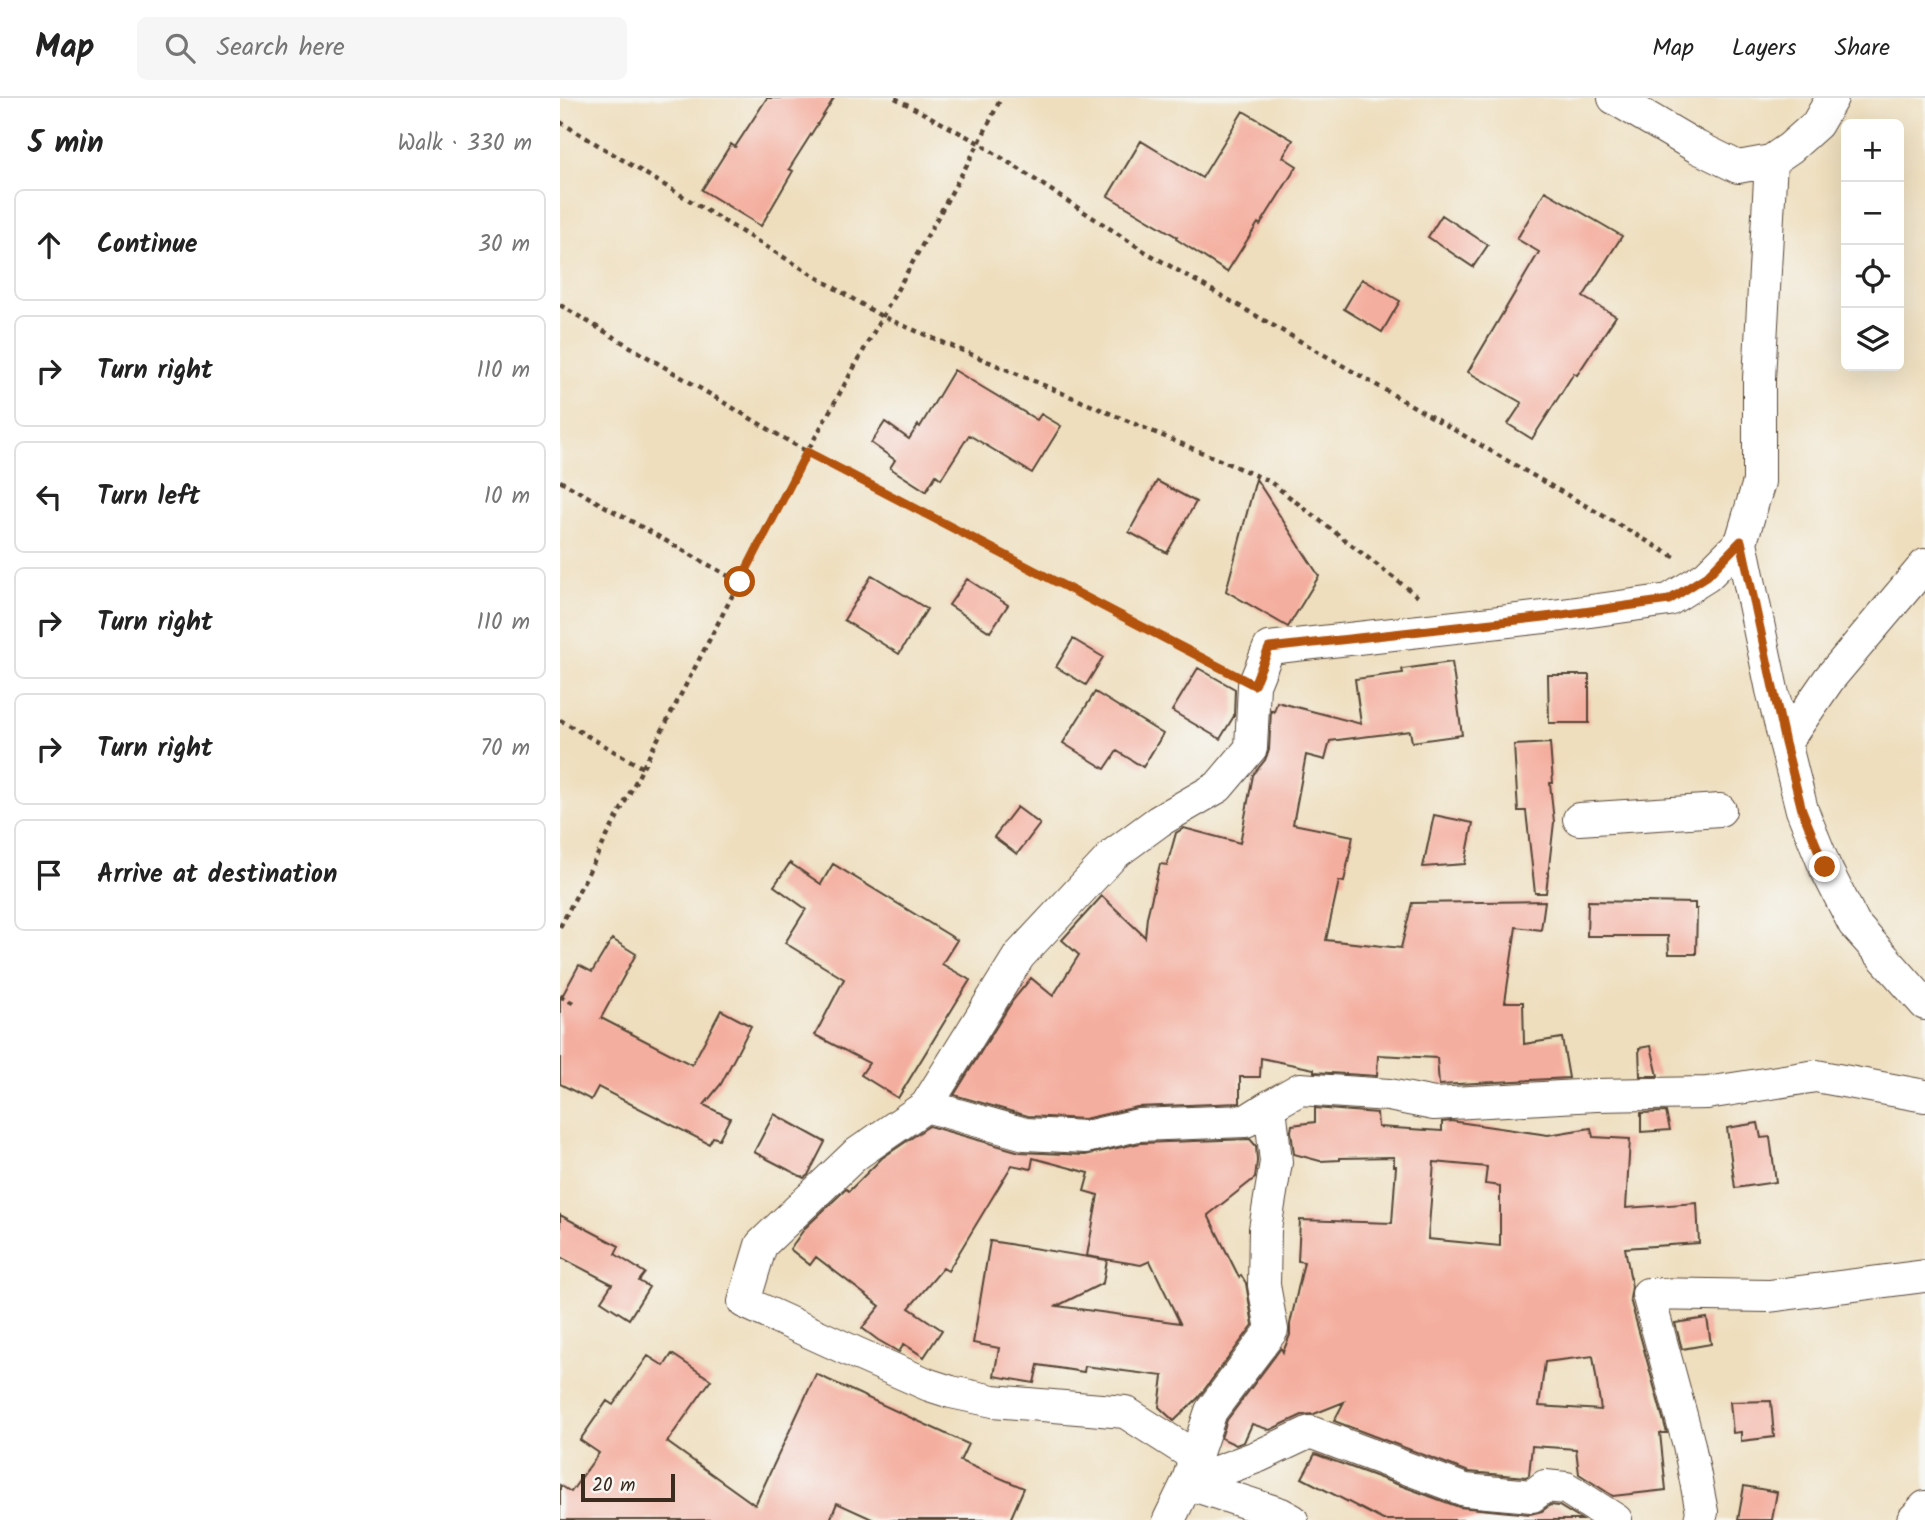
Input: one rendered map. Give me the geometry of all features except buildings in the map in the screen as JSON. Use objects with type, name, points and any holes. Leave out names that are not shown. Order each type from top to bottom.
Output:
[{"type":"street","points":[[1614,98],[1697,148],[1738,167],[1771,161],[1790,148],[1817,124],[1832,98]]},
{"type":"street","points":[[1292,1520],[1192,1470],[1125,1412],[993,1401],[951,1392],[858,1354],[744,1302],[761,1245],[855,1155],[926,1106],[1019,956],[1114,854],[1159,821],[1218,787],[1251,748],[1254,685],[1269,648],[1562,615],[1669,600],[1707,576],[1741,541],[1759,482],[1759,379],[1771,161]]},
{"type":"street","points":[[1741,541],[1802,810],[1825,867],[1854,924],[1925,1004]]},
{"type":"street","points":[[1785,743],[1829,679],[1925,565]]},
{"type":"street","points":[[1579,819],[1720,810]]},
{"type":"street","points":[[926,1106],[1025,1134],[1086,1137],[1138,1125],[1246,1121],[1300,1089],[1389,1095],[1434,1104],[1596,1095],[1707,1093],[1816,1076],[1925,1096]]},
{"type":"street","points":[[1169,1520],[1192,1470],[1211,1411],[1272,1330],[1264,1285],[1265,1229],[1276,1162],[1270,1106]]},
{"type":"street","points":[[1700,1520],[1702,1512],[1689,1445],[1647,1294],[1769,1296],[1925,1276]]},
{"type":"street","points":[[1192,1470],[1259,1456],[1310,1432],[1465,1490],[1532,1496],[1545,1486],[1566,1488],[1616,1520]]},
{"type":"street","points":[[1913,1520],[1925,1507]]},
{"type":"path","points":[[895,98],[979,143],[1144,251],[1707,576]]},
{"type":"path","points":[[560,927],[807,452],[979,143],[1001,98]]},
{"type":"path","points":[[560,122],[881,316],[1269,481],[1458,627]]},
{"type":"path","points":[[560,305],[807,452],[1254,685]]},
{"type":"path","points":[[560,481],[740,582]]},
{"type":"path","points":[[560,720],[643,768]]},
{"type":"path","points":[[560,996],[573,1003]]},
{"type":"route","points":[[740,582],[807,452],[1254,685],[1269,648],[1562,615],[1669,600],[1707,576],[1741,541],[1802,810],[1825,867]]}]
